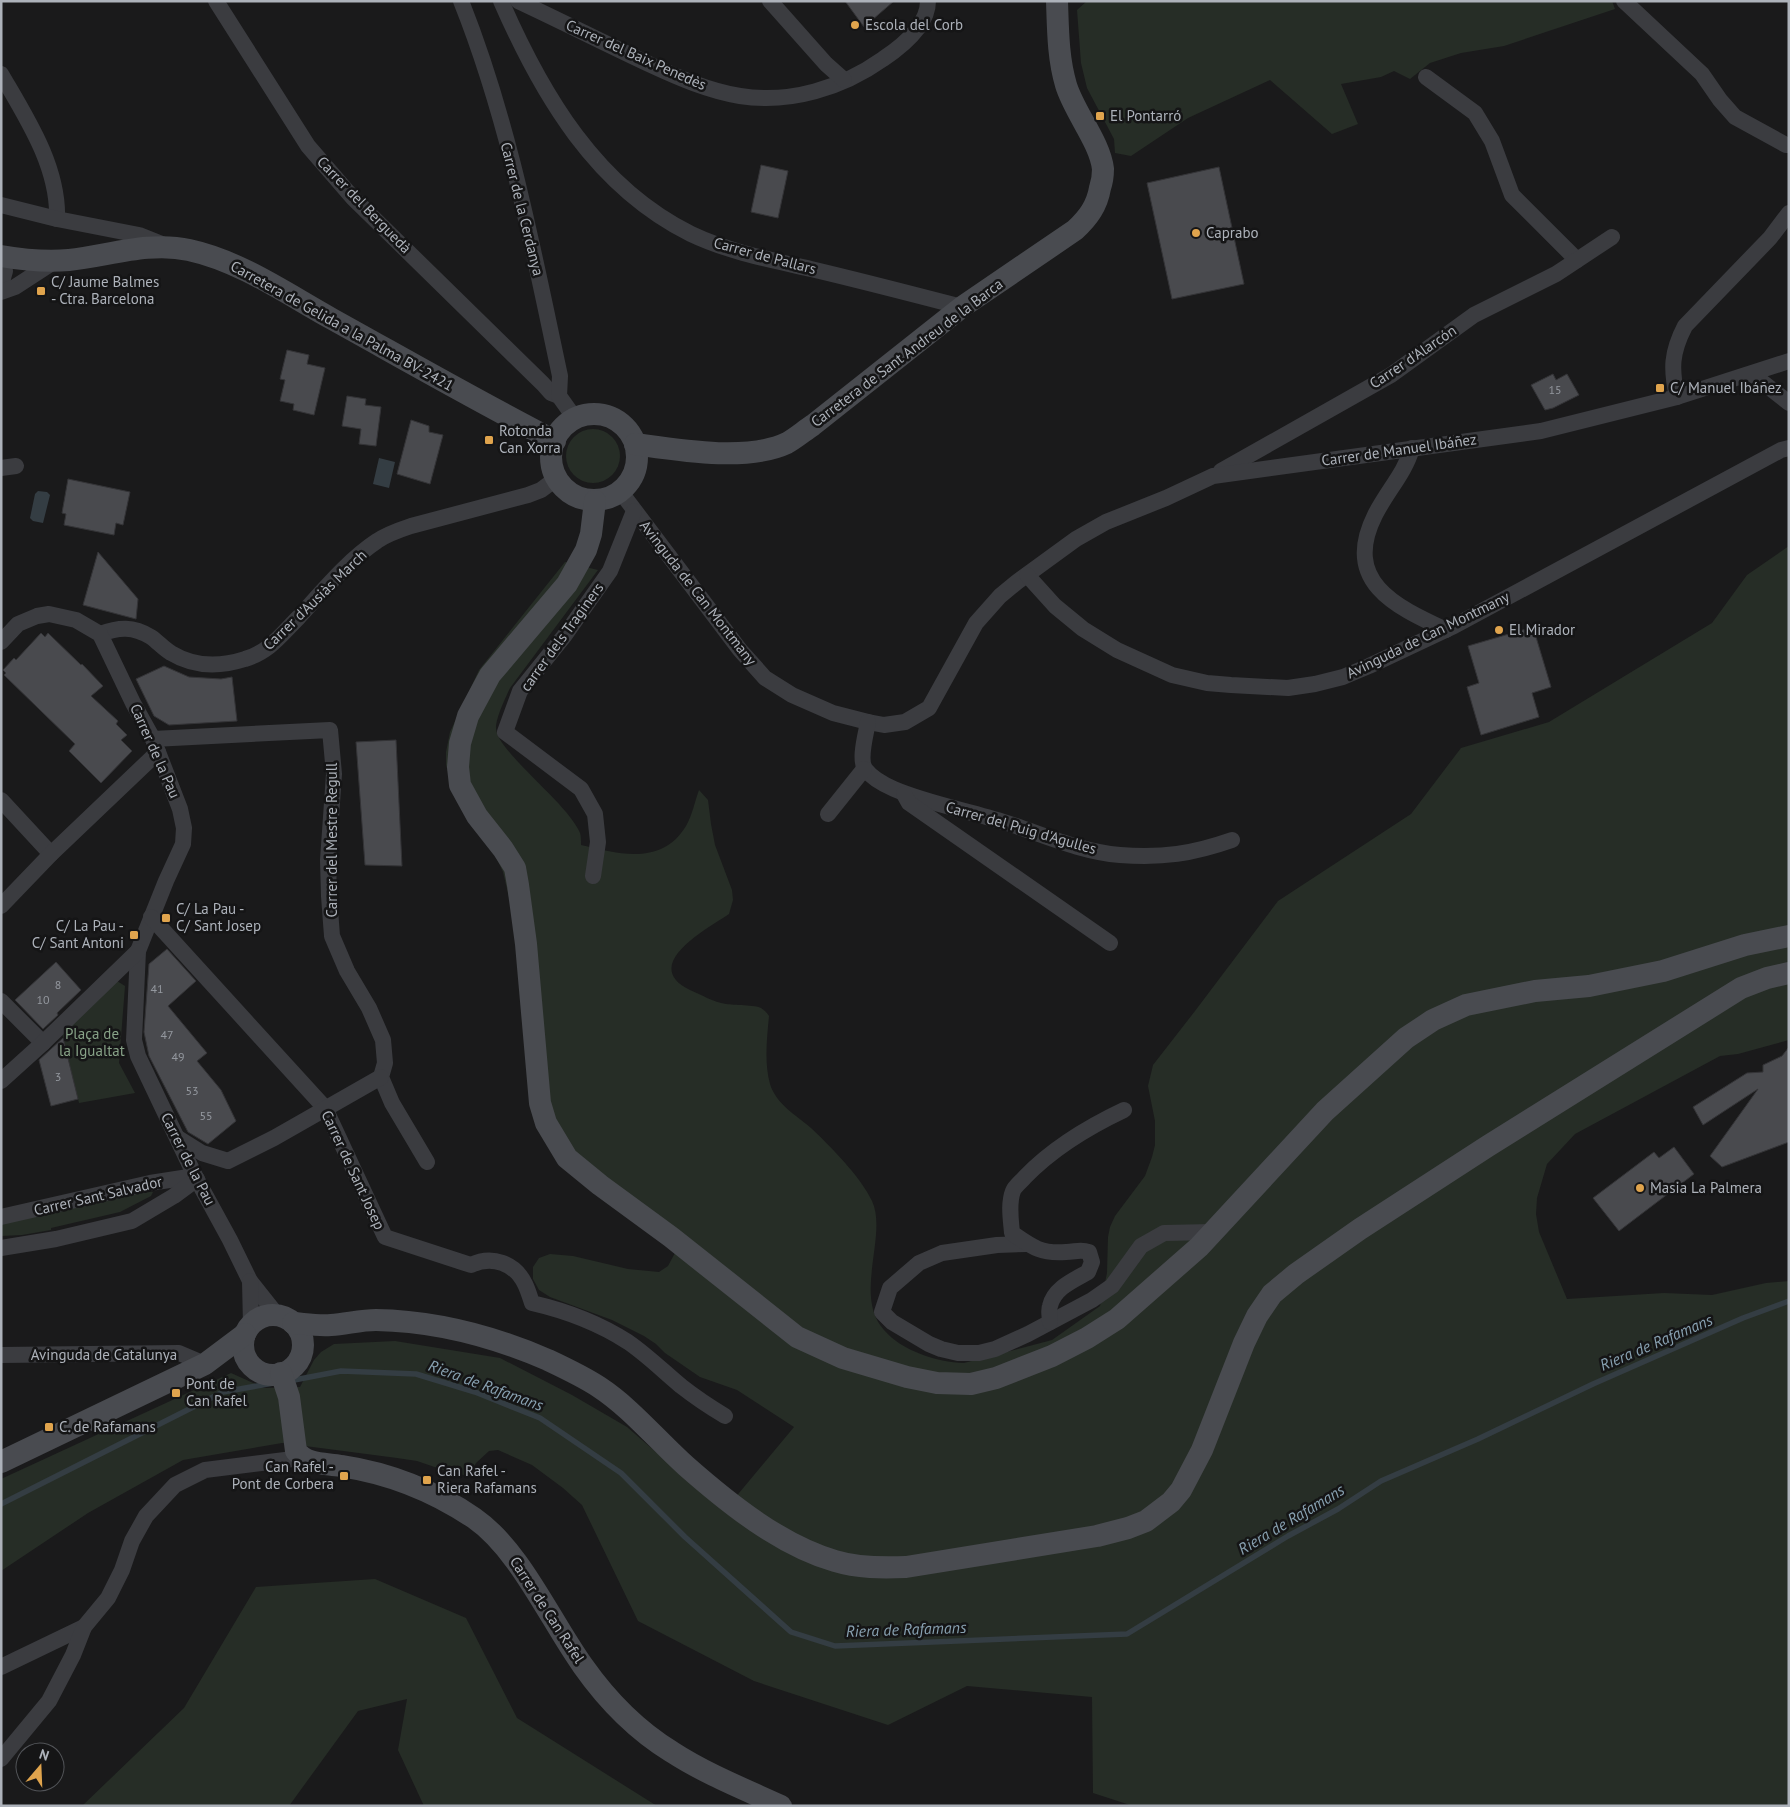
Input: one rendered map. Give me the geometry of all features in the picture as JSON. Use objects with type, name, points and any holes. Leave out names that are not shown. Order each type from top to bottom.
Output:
[{"type":"street","name":"Carrer del Berguedà","points":[[216,1],[314,154],[352,198],[551,393],[560,396]]},
{"type":"street","name":"Carrer de la Cerdanya","points":[[461,1],[490,82],[512,166],[560,376],[560,396]]},
{"type":"street","name":"Carrer de Pallars","points":[[501,1],[536,75],[561,116],[597,163],[647,208],[691,234],[731,250],[888,287],[962,307]]},
{"type":"street","name":"Carrer del Baix Penedès","points":[[518,1],[635,57],[714,90],[740,96],[786,97],[809,94],[860,74],[897,50],[920,24],[928,6],[928,1]]},
{"type":"street","points":[[770,1],[826,64],[844,80]]},
{"type":"street","name":"Carretera de Sant Andreu de la Barca","points":[[635,444],[726,453],[758,451],[774,448],[788,442],[813,426],[962,307],[1075,230],[1087,219],[1100,192],[1103,169],[1100,156],[1072,102],[1062,73],[1058,38],[1057,1]]},
{"type":"street","points":[[1624,1],[1702,74],[1720,100],[1736,117],[1789,145]]},
{"type":"street","points":[[1,74],[41,148],[58,203],[57,219]]},
{"type":"street","points":[[1426,77],[1475,113],[1492,142],[1512,195],[1577,260]]},
{"type":"street","points":[[1,205],[57,219],[139,235],[170,247]]},
{"type":"street","points":[[1676,398],[1672,373],[1678,338],[1685,326],[1770,238],[1789,213]]},
{"type":"street","name":"Carrer d'Alarcón","points":[[1213,476],[1391,375],[1474,315],[1556,274],[1612,237]]},
{"type":"street","name":"Carretera de Gelida a la Palma BV-2421","points":[[1,257],[55,261],[141,249],[170,247],[190,250],[243,270],[555,441]]},
{"type":"street","points":[[1,257],[5,271],[1,284]]},
{"type":"street","points":[[1,292],[15,287],[55,261]]},
{"type":"street","name":"Carrer de Manuel Ibáñez","points":[[1027,575],[1076,539],[1106,522],[1166,498],[1213,476],[1541,430],[1676,398],[1789,362]]},
{"type":"street","points":[[1752,374],[1789,403]]},
{"type":"street","points":[[543,384],[560,376]]},
{"type":"street","points":[[560,396],[574,417]]},
{"type":"street","points":[[598,413],[622,424],[630,434],[635,444],[634,469],[620,492],[608,498],[595,500],[573,495],[564,488],[553,466],[552,453],[555,441],[562,427],[574,417],[598,413]]},
{"type":"street","name":"Avinguda de Can Montmany","points":[[620,492],[740,650],[765,678],[800,699],[834,713],[884,725],[905,722],[929,708],[976,623],[1004,592],[1027,575],[1036,588],[1055,606],[1083,628],[1117,650],[1172,675],[1207,683],[1288,688],[1315,684],[1343,677],[1360,670],[1446,630],[1786,446]]},
{"type":"street","points":[[1412,448],[1404,470],[1375,515],[1365,542],[1364,554],[1369,576],[1387,598],[1446,630]]},
{"type":"street","name":"Carrer d'Ausiàs March","points":[[100,634],[116,628],[138,630],[171,653],[199,664],[212,665],[244,659],[258,654],[276,641],[334,579],[377,541],[393,532],[411,526],[528,495],[541,490],[558,478]]},
{"type":"street","points":[[595,500],[591,534],[586,550],[567,584],[490,675],[468,716],[460,743],[458,767],[460,785],[467,799],[477,816],[503,849],[514,868],[526,944],[540,1102],[546,1123],[567,1158],[600,1185],[686,1249],[797,1337],[843,1358],[907,1377],[937,1383],[971,1384],[996,1378],[1052,1356],[1118,1319],[1199,1247],[1325,1111],[1406,1038],[1433,1020],[1466,1006],[1536,990],[1589,986],[1663,971],[1745,945],[1789,936]]},
{"type":"street","name":"carrer dels Traginers","points":[[593,876],[598,842],[595,814],[582,789],[506,732],[520,691],[565,635],[610,571],[634,510]]},
{"type":"street","points":[[1,642],[18,624],[37,616],[49,614],[76,620],[100,634]]},
{"type":"street","name":"Carrer de la Pau","points":[[100,634],[156,746],[180,809],[184,828],[183,844],[138,951],[135,1024],[138,1056],[196,1178],[250,1281],[285,1319]]},
{"type":"street","points":[[828,814],[864,769],[862,757],[868,722]]},
{"type":"street","name":"Carrer del Mestre Regull","points":[[156,746],[330,730],[334,774],[328,869],[332,936],[346,971],[370,1008],[383,1040],[385,1063],[381,1078]]},
{"type":"street","points":[[1,906],[156,746]]},
{"type":"street","name":"Carrer del Puig d'Agulles","points":[[864,769],[873,777],[894,789],[1006,823],[1078,848],[1119,855],[1171,856],[1201,850],[1232,840]]},
{"type":"street","points":[[903,792],[909,803],[1110,942]]},
{"type":"street","points":[[1,800],[51,854]]},
{"type":"street","name":"Carrer de Sant Josep","points":[[151,917],[326,1108],[385,1237],[471,1265],[481,1260],[500,1262],[520,1276],[532,1303],[578,1315],[608,1330],[628,1342],[657,1364],[680,1386],[725,1416]]},
{"type":"street","points":[[1,1081],[138,951]]},
{"type":"street","points":[[1,1462],[205,1364],[263,1317],[330,1325],[375,1320],[460,1331],[509,1345],[550,1361],[598,1387],[625,1408],[685,1465],[724,1498],[773,1532],[804,1549],[835,1561],[881,1568],[906,1567],[1097,1536],[1128,1528],[1146,1521],[1171,1502],[1181,1490],[1202,1450],[1244,1343],[1257,1316],[1272,1294],[1296,1274],[1360,1230],[1488,1146],[1741,988],[1767,978],[1789,973]]},
{"type":"street","points":[[1,1001],[43,1043]]},
{"type":"street","points":[[178,1138],[202,1153],[228,1161],[274,1138],[381,1078],[392,1103],[427,1162]]},
{"type":"street","points":[[1050,1322],[1050,1305],[1057,1292],[1088,1272],[1092,1262],[1089,1252],[1081,1249],[1068,1252],[1044,1252],[1027,1244],[1012,1233],[1010,1212],[1013,1190],[1036,1166],[1064,1143],[1099,1122],[1124,1110]]},
{"type":"street","name":"Carrer Sant Salvador","points":[[1,1218],[150,1183],[196,1178]]},
{"type":"street","name":"Carrer Sant Salvador","points":[[1,1248],[56,1240],[132,1221],[174,1196],[196,1178]]},
{"type":"street","points":[[1027,1244],[997,1245],[942,1253],[919,1263],[890,1288],[882,1312],[892,1322],[941,1350],[958,1353],[979,1353],[995,1349],[1092,1300],[1112,1286],[1141,1246],[1164,1233],[1213,1232]]},
{"type":"street","name":"Carrer de la Pau","points":[[248,1330],[250,1281]]},
{"type":"street","points":[[1,1759],[49,1701],[73,1655],[84,1627],[108,1598],[122,1570],[132,1541],[146,1516],[175,1485],[205,1470],[297,1446],[289,1396],[294,1361],[301,1334],[285,1319]]},
{"type":"street","points":[[205,1364],[254,1366],[270,1374],[294,1361],[312,1338],[330,1325]]},
{"type":"street","points":[[248,1330],[243,1348],[254,1366]]},
{"type":"street","name":"Avinguda de Catalunya","points":[[1,1355],[178,1353],[205,1364]]},
{"type":"street","name":"Carrer de Can Rafel","points":[[297,1446],[313,1463],[356,1468],[391,1477],[450,1503],[475,1519],[494,1535],[510,1553],[584,1666],[621,1712],[643,1732],[672,1752],[716,1776],[781,1806]]},
{"type":"street","points":[[1,1667],[84,1627]]},
{"type":"green space","points":[[1087,1],[1612,1],[1615,9],[1504,46],[1461,53],[1430,63],[1410,79],[1394,71],[1381,77],[1341,84],[1358,124],[1332,134],[1270,80],[1188,118],[1131,156],[1115,153],[1114,139],[1087,88],[1081,63],[1077,10]]},
{"type":"green space","points":[[593,429],[603,431],[612,437],[618,446],[620,456],[618,466],[612,475],[603,481],[593,483],[583,481],[574,475],[568,466],[566,456],[568,446],[574,437],[583,431]]},
{"type":"green space","points":[[1789,546],[1789,1040],[1738,1054],[1720,1056],[1575,1134],[1547,1164],[1537,1198],[1536,1214],[1539,1232],[1567,1299],[1664,1293],[1712,1295],[1766,1283],[1789,1281],[1789,1806],[1133,1806],[1093,1793],[1092,1697],[967,1686],[888,1725],[754,1681],[638,1621],[582,1505],[532,1465],[498,1450],[489,1451],[476,1463],[472,1470],[464,1475],[455,1474],[417,1461],[282,1443],[183,1460],[88,1513],[1,1571],[1,1479],[231,1373],[264,1388],[300,1387],[314,1360],[321,1352],[334,1344],[395,1341],[500,1358],[572,1395],[627,1427],[724,1511],[794,1427],[737,1390],[700,1377],[644,1336],[612,1320],[550,1297],[539,1290],[533,1279],[533,1267],[539,1258],[550,1254],[573,1256],[628,1269],[659,1272],[668,1266],[676,1251],[536,1122],[515,923],[503,872],[495,855],[451,782],[446,765],[446,752],[450,732],[479,670],[565,562],[598,570],[510,688],[496,723],[499,738],[507,750],[573,821],[580,833],[581,845],[625,853],[639,854],[652,852],[665,847],[676,839],[686,826],[699,790],[708,800],[715,845],[732,890],[733,900],[729,914],[682,948],[674,959],[671,970],[676,980],[690,990],[721,1003],[758,1007],[763,1009],[769,1016],[766,1050],[767,1067],[773,1091],[793,1114],[811,1128],[844,1162],[872,1201],[876,1215],[871,1283],[871,1300],[875,1316],[884,1330],[900,1344],[932,1358],[964,1363],[1052,1340],[1100,1306],[1107,1273],[1110,1227],[1115,1216],[1145,1176],[1155,1145],[1155,1121],[1148,1086],[1153,1065],[1278,901],[1411,814],[1461,748],[1549,722],[1712,623],[1747,575]]},
{"type":"green space","name":"Plaça de la Igualtat","points":[[117,981],[125,986],[119,1063],[135,1093],[79,1103],[62,1033]]},
{"type":"green space","points":[[147,1191],[153,1192],[151,1196],[120,1212],[51,1228],[51,1230],[22,1235],[1,1236],[1,1224]]},
{"type":"green space","points":[[375,1579],[466,1618],[517,1718],[657,1806],[424,1806],[398,1750],[407,1699],[358,1711],[289,1806],[82,1806],[184,1708],[256,1587]]},
{"type":"shaded area","points":[[379,458],[395,462],[389,488],[373,484]]},
{"type":"shaded area","points":[[38,491],[47,492],[50,495],[43,523],[33,521],[30,518],[35,494]]},
{"type":"building","points":[[845,1],[894,1],[864,27]]},
{"type":"building","points":[[761,165],[788,171],[778,218],[751,212]]},
{"type":"building","name":"Caprabo","points":[[1219,167],[1244,284],[1172,299],[1147,183]]},
{"type":"building","points":[[287,350],[309,355],[307,364],[325,368],[314,415],[293,410],[294,404],[280,401],[285,380],[280,379]]},
{"type":"building","points":[[1553,374],[1556,380],[1567,374],[1579,395],[1545,410],[1531,385]]},
{"type":"building","points":[[347,396],[366,399],[365,405],[381,407],[376,446],[359,444],[361,429],[342,426]]},
{"type":"building","points":[[411,420],[429,426],[429,432],[443,435],[430,484],[397,474]]},
{"type":"building","points":[[68,479],[130,492],[123,525],[116,523],[114,535],[64,525],[66,514],[62,513]]},
{"type":"building","points":[[98,552],[138,599],[136,619],[83,605]]},
{"type":"building","points":[[1533,627],[1551,687],[1532,693],[1539,717],[1481,735],[1467,687],[1479,683],[1468,646]]},
{"type":"building","points":[[41,633],[45,637],[48,633],[103,686],[91,696],[118,721],[116,724],[127,735],[121,740],[132,751],[101,783],[69,751],[75,744],[4,675],[6,673],[3,670],[14,658],[16,660]]},
{"type":"building","points":[[164,666],[189,677],[221,679],[232,677],[237,721],[169,725],[154,716],[136,679]]},
{"type":"building","points":[[396,740],[402,866],[365,865],[356,742]]},
{"type":"building","points":[[167,949],[196,981],[168,1006],[207,1053],[197,1061],[221,1090],[236,1121],[208,1144],[188,1132],[149,1056],[144,1032],[149,964]]},
{"type":"building","points":[[56,962],[81,990],[43,1029],[15,1000]]},
{"type":"building","points":[[63,1038],[78,1099],[51,1106],[39,1060]]},
{"type":"building","points":[[1789,1047],[1789,1142],[1722,1167],[1710,1156],[1758,1089],[1703,1125],[1693,1107],[1747,1073],[1763,1072],[1763,1065],[1782,1056]]},
{"type":"building","name":"Masia La Palmera","points":[[1674,1147],[1694,1174],[1619,1231],[1593,1198],[1654,1152],[1659,1158]]},
{"type":"waterway","name":"Riera de Rafamans","points":[[289,1381],[341,1371],[416,1374],[475,1392],[540,1418],[621,1473],[685,1537],[791,1632],[835,1646],[1127,1634],[1288,1536],[1338,1509],[1381,1481],[1478,1439],[1593,1384],[1743,1318],[1789,1301]]},
{"type":"waterway","name":"Riera de Rafamans","points":[[1,1504],[223,1392],[279,1382]]},
{"type":"place","name":"Escola del Corb","points":[[855,25]]},
{"type":"place","name":"El Pontarró","points":[[1100,116]]},
{"type":"place","name":"Caprabo","points":[[1196,233]]},
{"type":"place","name":"C/ Jaume Balmes - Ctra. Barcelona","points":[[41,291]]},
{"type":"place","name":"C/ Manuel Ibáñez","points":[[1660,388]]},
{"type":"place","name":"Rotonda Can Xorra","points":[[489,440]]},
{"type":"place","name":"El Mirador","points":[[1499,630]]},
{"type":"place","name":"C/ La Pau - C/ Sant Josep","points":[[166,918]]},
{"type":"place","name":"C/ La Pau - C/ Sant Antoni","points":[[134,935]]},
{"type":"place","name":"Masia La Palmera","points":[[1640,1188]]},
{"type":"place","name":"Pont de Can Rafel","points":[[176,1393]]},
{"type":"place","name":"C. de Rafamans","points":[[49,1427]]},
{"type":"place","name":"Can Rafel - Pont de Corbera","points":[[344,1476]]},
{"type":"place","name":"Can Rafel - Riera Rafamans","points":[[427,1480]]}]
